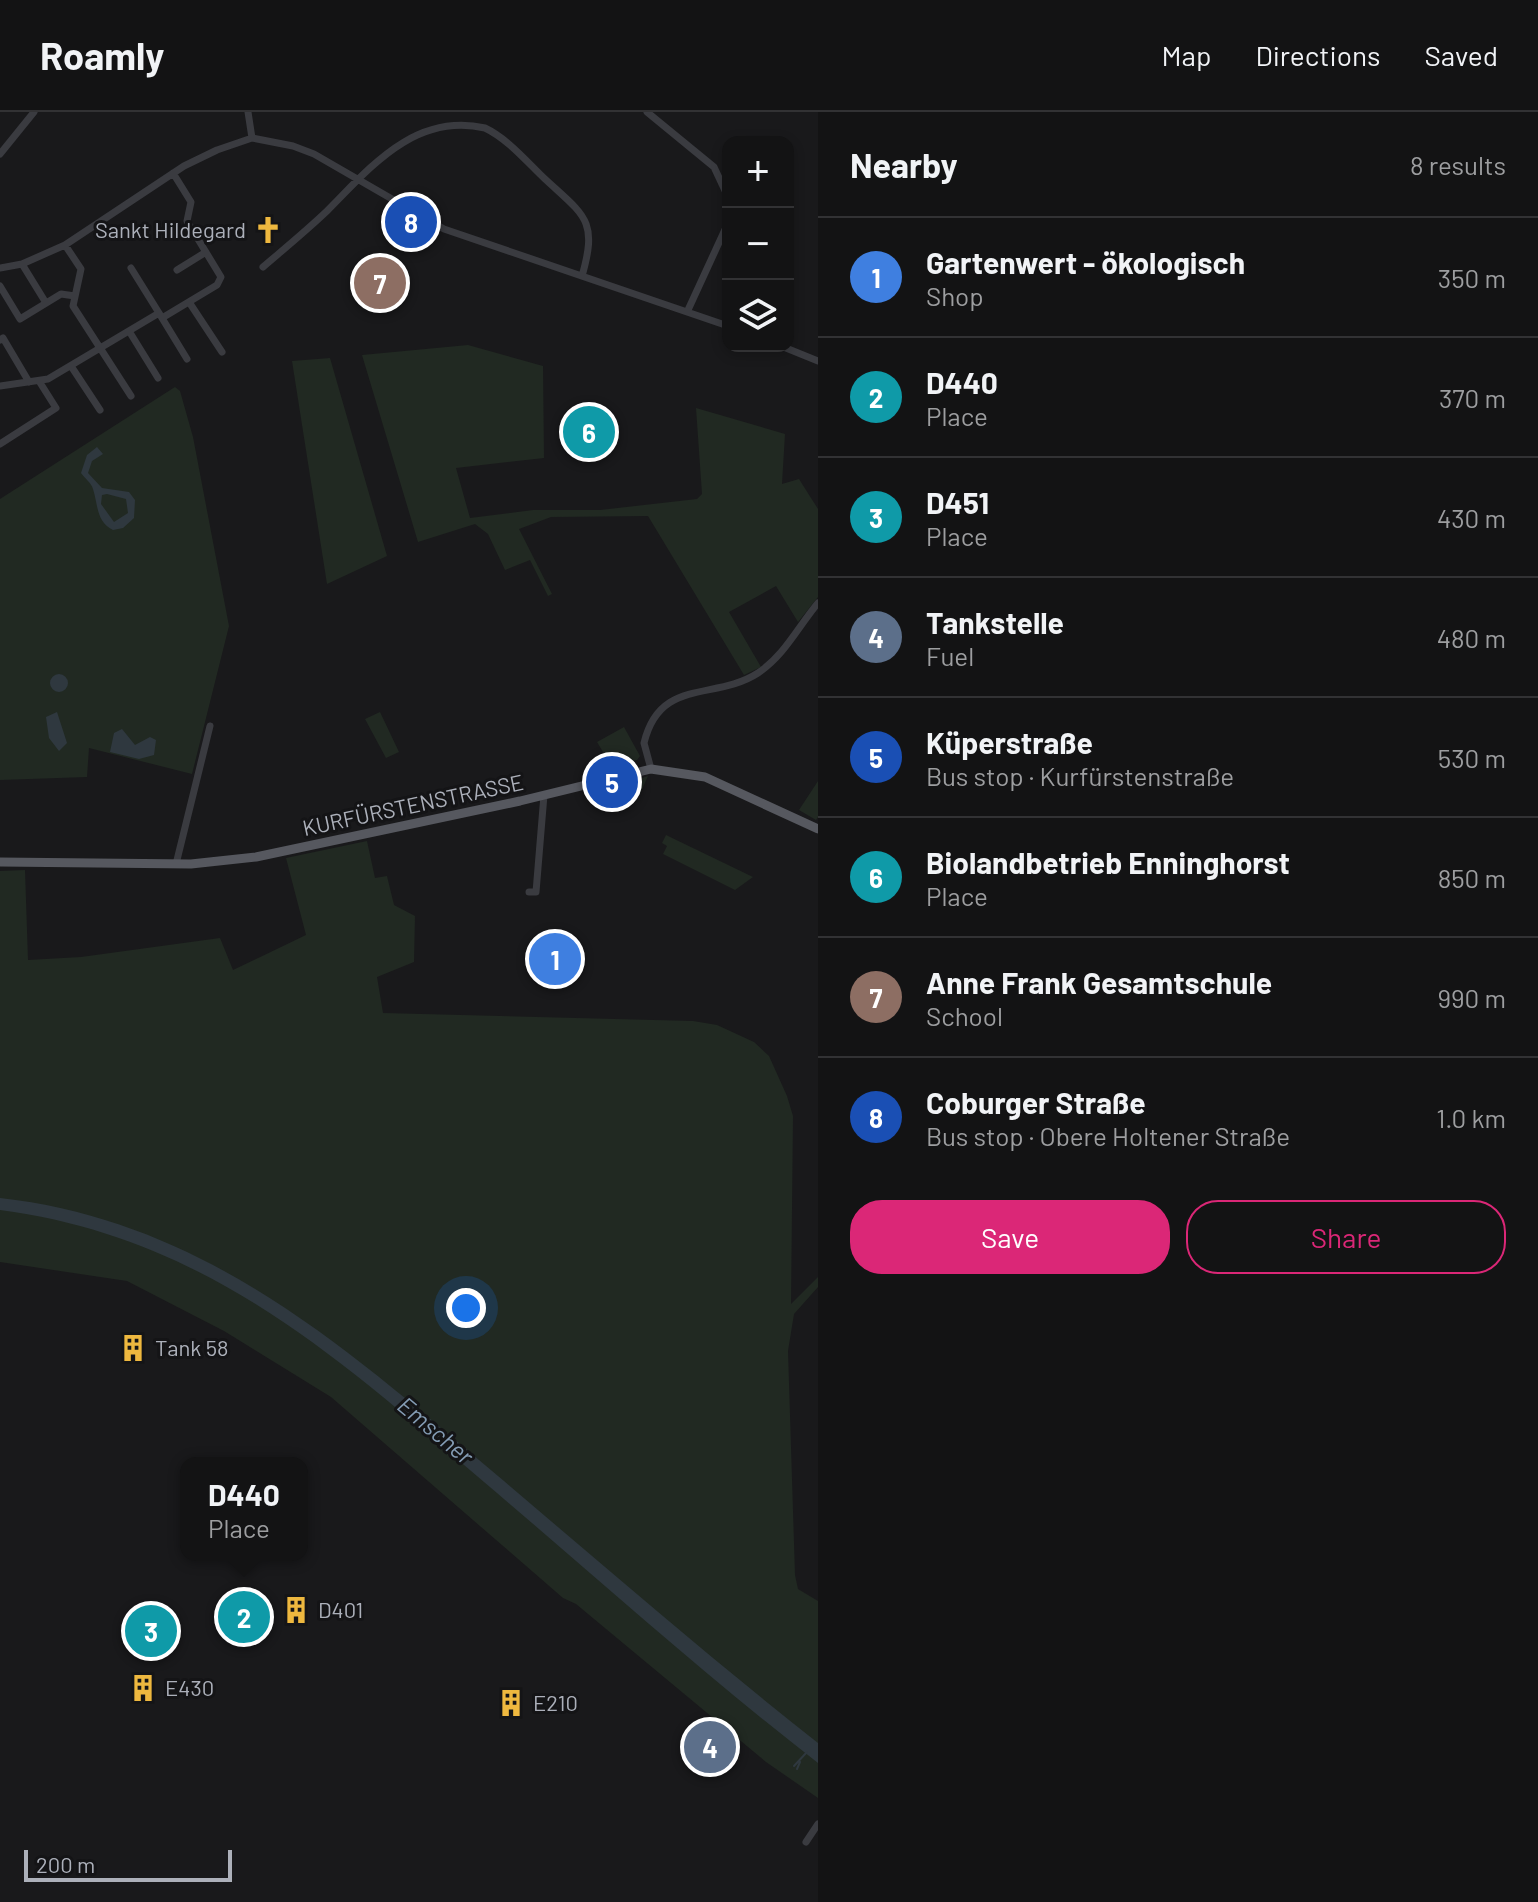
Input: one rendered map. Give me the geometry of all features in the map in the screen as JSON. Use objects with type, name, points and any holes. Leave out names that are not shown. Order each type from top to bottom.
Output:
[{"type":"main road","name":"KURFÜRSTENSTRASSE","points":[[0,862],[176,864],[265,855],[651,769],[705,777],[818,829]]},
{"type":"street","points":[[0,154],[34,112]]},
{"type":"street","points":[[248,112],[252,138]]},
{"type":"street","points":[[647,112],[714,167],[722,184]]},
{"type":"street","points":[[263,267],[318,219],[396,137],[424,123],[463,122],[487,129],[586,220],[591,247],[582,276]]},
{"type":"street","points":[[0,268],[22,264],[65,245],[200,157],[252,138],[293,146],[444,229],[722,324]]},
{"type":"street","points":[[0,386],[39,381],[217,285],[221,277],[187,221],[191,202],[173,173]]},
{"type":"street","points":[[688,310],[722,236]]},
{"type":"street","points":[[65,245],[81,269],[73,306],[131,396]]},
{"type":"street","points":[[177,270],[206,252]]},
{"type":"street","points":[[22,264],[46,303]]},
{"type":"street","points":[[131,268],[187,359]]},
{"type":"street","points":[[0,286],[20,319],[61,294],[75,296]]},
{"type":"street","points":[[189,302],[222,352]]},
{"type":"street","points":[[129,331],[158,378]]},
{"type":"street","points":[[0,340],[3,338],[29,382]]},
{"type":"street","points":[[794,351],[818,361]]},
{"type":"street","points":[[71,366],[100,410]]},
{"type":"street","points":[[0,444],[56,408],[39,381]]},
{"type":"street","points":[[651,769],[644,743],[660,710],[683,695],[756,674],[782,651],[818,603]]},
{"type":"street","points":[[176,864],[210,726]]},
{"type":"street","points":[[529,892],[536,892],[544,795]]},
{"type":"street","points":[[806,1842],[818,1824]]},
{"type":"shaded area","points":[[468,345],[543,366],[544,458],[456,468],[470,518],[533,510],[600,510],[697,499],[702,494],[696,408],[785,434],[782,484],[799,479],[818,509],[818,597],[798,622],[776,586],[729,612],[761,667],[744,675],[648,516],[551,517],[519,529],[552,594],[548,596],[530,560],[505,570],[488,534],[475,524],[418,542],[362,355]]},
{"type":"shaded area","points":[[330,358],[387,556],[327,584],[292,361]]},
{"type":"shaded area","points":[[175,387],[180,391],[193,437],[229,626],[192,774],[89,748],[87,777],[0,780],[0,499]]},
{"type":"shaded area","points":[[380,712],[399,752],[386,758],[365,719]]},
{"type":"shaded area","points":[[624,727],[640,756],[637,760],[612,767],[597,742]]},
{"type":"shaded area","points":[[648,776],[639,796],[618,786]]},
{"type":"shaded area","points":[[818,781],[818,817],[816,820],[799,810]]},
{"type":"shaded area","points":[[612,789],[622,800],[618,812],[588,800],[586,793]]},
{"type":"shaded area","points":[[666,835],[753,877],[735,890],[663,854],[667,846],[662,843]]},
{"type":"shaded area","points":[[367,841],[375,878],[387,876],[394,905],[415,916],[414,962],[377,977],[383,1013],[693,1021],[717,1025],[754,1042],[769,1056],[793,1116],[791,1304],[818,1277],[818,1287],[794,1314],[788,1351],[795,1575],[798,1589],[818,1601],[818,1798],[766,1762],[576,1604],[563,1598],[331,1397],[224,1331],[127,1281],[0,1262],[0,871],[25,870],[28,960],[81,957],[220,938],[233,970],[306,935],[286,858]]},
{"type":"water","points":[[97,447],[103,454],[92,461],[88,473],[102,488],[129,492],[135,500],[134,518],[123,528],[113,530],[103,522],[92,487],[81,473],[87,455]],"holes":[[[102,495],[126,499],[128,513],[114,522],[101,504]]]},
{"type":"water","points":[[55,674],[63,674],[68,683],[66,690],[55,692],[50,687],[50,679]]},
{"type":"water","points":[[57,712],[67,743],[59,751],[49,738],[46,717]]},
{"type":"water","points":[[122,729],[135,745],[150,737],[156,740],[154,755],[139,759],[110,752],[114,733]]},
{"type":"water","name":"Emscher","points":[[0,1198],[74,1211],[143,1233],[208,1263],[270,1298],[328,1338],[442,1429],[818,1743],[818,1763],[691,1660],[429,1435],[319,1347],[263,1308],[204,1274],[141,1246],[74,1224],[0,1210]]},
{"type":"waterway","points":[[794,1766],[807,1752]]},
{"type":"waterway","points":[[797,1769],[800,1762]]},
{"type":"place","name":"Coburger Straße","points":[[411,222]]},
{"type":"place","name":"Sankt Hildegard","points":[[268,230]]},
{"type":"place","name":"Anne Frank Gesamtschule","points":[[380,283]]},
{"type":"place","name":"Biolandbetrieb Enninghorst","points":[[589,432]]},
{"type":"place","name":"Küperstraße","points":[[612,782]]},
{"type":"place","name":"Gartenwert - ökologisch","points":[[555,959]]},
{"type":"place","name":"Tank 58","points":[[133,1348]]},
{"type":"place","name":"D401","points":[[296,1610]]},
{"type":"place","name":"D440","points":[[244,1617]]},
{"type":"place","name":"D451","points":[[151,1631]]},
{"type":"place","name":"E430","points":[[143,1688]]},
{"type":"place","name":"E210","points":[[511,1703]]},
{"type":"place","name":"Tankstelle","points":[[710,1747]]}]
